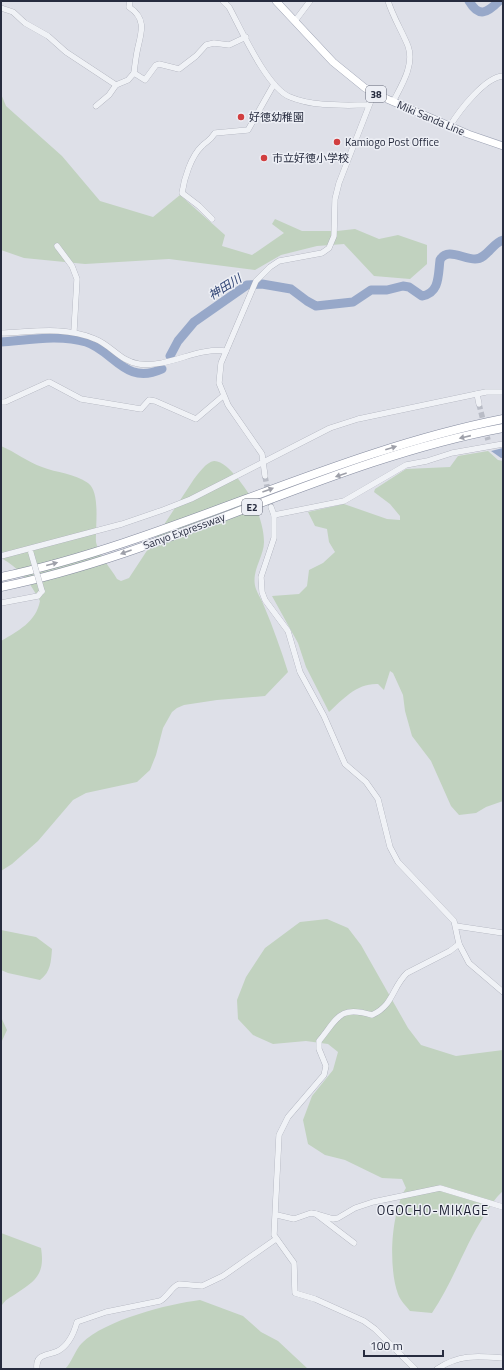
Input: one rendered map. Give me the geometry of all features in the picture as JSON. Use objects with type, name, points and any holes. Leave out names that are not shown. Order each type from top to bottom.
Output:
[{"type":"highway","name":"Sanyo Expressway","points":[[1,577],[113,546],[359,458],[458,429],[503,419]]},
{"type":"highway","name":"Sanyo Expressway","points":[[1,587],[116,556],[318,483],[421,448],[503,428]]},
{"type":"main road","name":"Miki Sanda Line","points":[[276,1],[343,72],[374,93],[450,126],[503,146]]},
{"type":"street","points":[[96,106],[109,95],[116,85],[128,80],[134,73],[142,23],[140,16],[129,7],[130,1]]},
{"type":"street","points":[[223,1],[246,37],[263,68],[281,92],[290,97],[306,102],[336,106],[368,105]]},
{"type":"street","points":[[295,21],[310,1]]},
{"type":"street","points":[[388,1],[392,16],[408,46],[410,57],[408,67],[393,102]]},
{"type":"street","points":[[1,8],[13,12],[25,23],[48,36],[66,52],[116,85]]},
{"type":"street","points":[[134,73],[145,80],[156,65],[159,64],[179,70],[196,56],[206,45],[214,43],[229,45],[246,37]]},
{"type":"street","points":[[450,126],[460,110],[487,82],[495,76],[503,76]]},
{"type":"street","points":[[212,219],[199,206],[182,193],[185,176],[200,147],[210,141],[216,133],[248,130],[274,84]]},
{"type":"street","points":[[265,476],[262,454],[223,396],[219,382],[219,370],[256,281],[270,267],[280,262],[322,253],[329,248],[334,236],[335,199],[339,183],[368,105],[374,93]]},
{"type":"street","points":[[57,246],[72,266],[77,279],[74,331]]},
{"type":"street","points":[[1,334],[74,331],[96,339],[120,357],[132,363],[153,365],[215,350],[226,351]]},
{"type":"street","points":[[1,402],[5,402],[49,382],[81,399],[141,409],[149,400],[155,400],[196,419],[223,396]]},
{"type":"street","points":[[1,556],[31,551],[122,524],[163,510],[191,499],[330,428],[358,419],[486,392],[503,392]]},
{"type":"street","points":[[477,394],[480,404]]},
{"type":"street","points":[[274,515],[344,501],[406,465],[427,461],[452,452],[488,443],[503,444]]},
{"type":"street","points":[[272,507],[274,515],[274,538],[261,577],[262,592],[265,600],[288,631],[300,672],[324,716],[342,758],[350,770],[373,789],[378,799],[393,854],[398,862],[454,921],[459,944],[469,963],[503,992]]},
{"type":"street","points":[[1,603],[38,596],[42,591],[31,551]]},
{"type":"street","points":[[456,926],[503,933]]},
{"type":"street","points":[[415,1369],[375,1329],[364,1321],[315,1299],[295,1293],[294,1263],[274,1235],[279,1135],[288,1117],[324,1075],[326,1066],[319,1049],[319,1041],[341,1014],[346,1011],[356,1010],[372,1015],[377,1013],[388,1004],[402,978],[407,973],[450,951],[459,944]]},
{"type":"street","points":[[276,1215],[294,1219],[310,1213],[333,1219],[338,1218],[355,1208],[373,1202],[440,1188],[503,1207]]},
{"type":"street","points":[[316,1214],[354,1243]]},
{"type":"street","points":[[37,1369],[36,1362],[41,1356],[57,1352],[69,1341],[73,1335],[76,1322],[106,1312],[160,1301],[166,1298],[175,1286],[179,1284],[202,1286],[223,1276],[276,1239]]},
{"type":"street","points":[[437,1369],[448,1362],[467,1356],[503,1358]]},
{"type":"green space","points":[[1,94],[6,106],[62,156],[100,201],[153,217],[180,195],[225,235],[222,246],[252,255],[284,233],[272,224],[275,219],[302,231],[337,231],[355,229],[379,239],[398,235],[427,245],[427,264],[410,279],[374,276],[344,244],[317,246],[281,255],[255,270],[169,259],[85,264],[24,258],[1,250]]},
{"type":"green space","points":[[1,446],[37,465],[77,477],[88,483],[95,494],[97,547],[117,579],[121,581],[129,578],[194,479],[203,468],[208,463],[214,461],[220,462],[226,466],[238,479],[249,495],[256,507],[260,520],[264,542],[256,571],[255,583],[274,630],[288,672],[265,696],[217,700],[184,705],[177,708],[172,712],[163,728],[156,755],[150,770],[137,782],[86,793],[73,800],[38,841],[12,864],[1,871],[1,641],[20,629],[35,615],[40,601],[24,576],[14,566],[1,558]]},
{"type":"green space","points":[[488,451],[498,460],[503,461],[503,801],[486,807],[476,813],[459,815],[451,806],[431,761],[412,736],[405,711],[403,695],[393,673],[390,671],[384,690],[378,684],[363,686],[351,693],[329,712],[306,667],[298,643],[272,596],[299,594],[307,586],[309,570],[323,563],[335,552],[329,542],[327,529],[315,526],[308,512],[344,504],[387,519],[400,520],[400,516],[390,504],[374,492],[375,489],[406,469],[450,467],[458,456]]},
{"type":"green space","points":[[327,919],[348,928],[361,945],[408,1028],[421,1045],[456,1056],[503,1050],[503,1191],[484,1216],[470,1240],[446,1289],[432,1313],[410,1311],[399,1296],[395,1283],[392,1255],[394,1225],[401,1198],[406,1188],[402,1179],[382,1178],[345,1160],[325,1155],[308,1144],[303,1120],[312,1096],[333,1070],[338,1052],[328,1044],[306,1041],[273,1044],[253,1035],[238,1019],[237,1000],[246,977],[265,948],[300,922]]},
{"type":"green space","points":[[1,930],[36,937],[52,949],[51,962],[44,977],[40,980],[1,970]]},
{"type":"green space","points":[[1,1017],[7,1030],[1,1043]]},
{"type":"green space","points":[[1,1233],[41,1248],[42,1264],[38,1275],[34,1280],[6,1300],[1,1307]]},
{"type":"green space","points":[[200,1300],[243,1316],[261,1332],[278,1341],[308,1369],[65,1369],[82,1343],[106,1327],[121,1320],[155,1309]]},
{"type":"water","points":[[503,448],[503,458],[491,451]]},
{"type":"waterway","points":[[469,1],[476,10],[480,12],[487,11],[499,1]]},
{"type":"waterway","name":"神田川","points":[[170,356],[178,341],[194,322],[247,285],[262,284],[291,289],[316,306],[353,302],[371,290],[387,290],[403,286],[409,287],[422,296],[428,294],[435,287],[440,260],[443,256],[451,254],[470,259],[479,258],[503,240]]},
{"type":"waterway","name":"神田川","points":[[1,342],[44,338],[66,338],[86,342],[96,346],[121,365],[138,373],[149,373],[162,369]]},
{"type":"tunnel","points":[[479,404],[488,440]]},
{"type":"tunnel","points":[[265,476],[271,507]]},
{"type":"place","name":"好徳幼稚園","points":[[241,117]]},
{"type":"place","name":"Kamiogo Post Office","points":[[337,142]]},
{"type":"place","name":"市立好徳小学校","points":[[264,158]]},
{"type":"district","name":"OGOCHO-MIKAGE","points":[[433,1210]]}]
